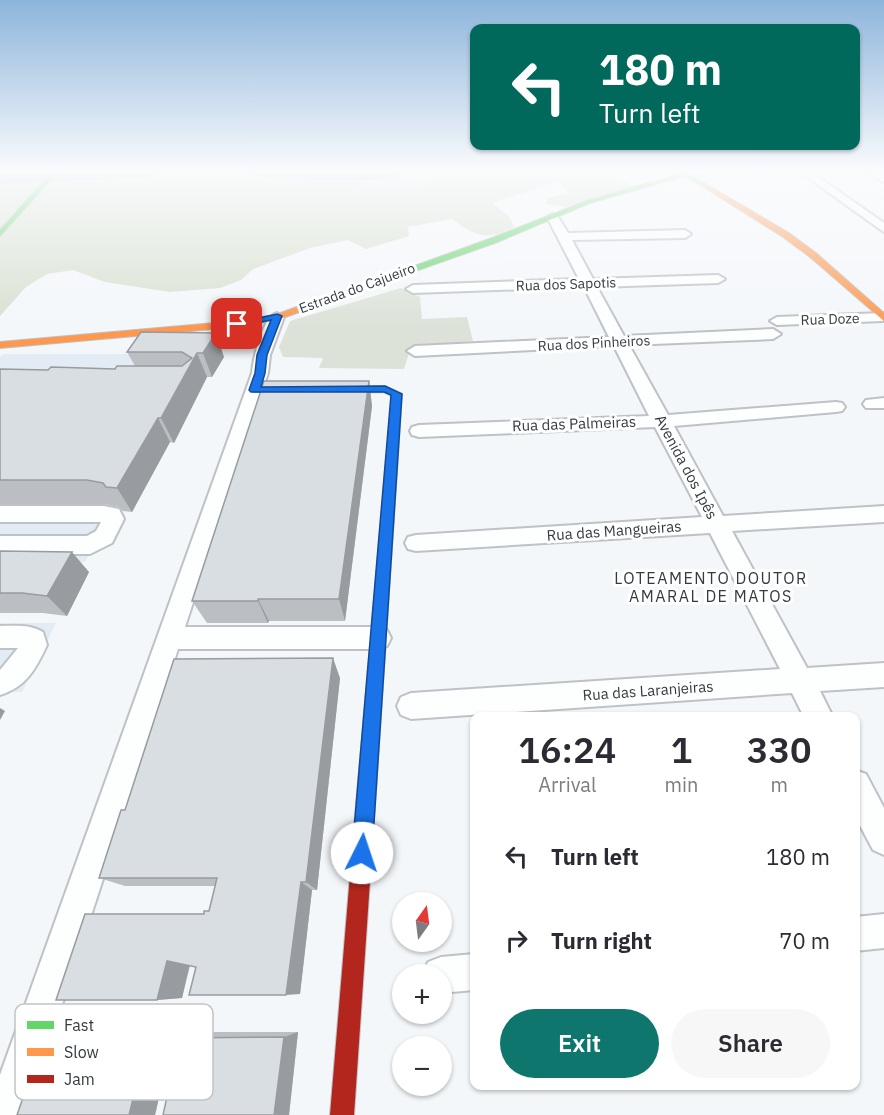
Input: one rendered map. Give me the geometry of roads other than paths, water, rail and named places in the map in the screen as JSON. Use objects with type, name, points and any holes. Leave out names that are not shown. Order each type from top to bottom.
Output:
[{"type":"street","name":"Estrada do Cajueiro","points":[[0,345],[237,324],[277,316],[535,224]]},
{"type":"street","name":"Avenida dos Ipês","points":[[557,224],[816,712]]},
{"type":"street","points":[[770,224],[813,255],[884,317]]},
{"type":"street","points":[[564,237],[685,234]]},
{"type":"street","name":"Rua dos Sapotis","points":[[413,290],[718,279]]},
{"type":"street","points":[[44,1004],[260,373],[262,355],[277,316]]},
{"type":"street","name":"Rua Doze","points":[[775,328],[884,317]]},
{"type":"street","name":"Rua dos Pinheiros","points":[[415,351],[620,342],[775,328]]},
{"type":"street","points":[[254,390],[385,389],[397,394],[342,1115]]},
{"type":"street","name":"Rua das Palmeiras","points":[[419,431],[662,421],[836,407]]},
{"type":"street","points":[[0,514],[104,514],[112,515],[113,519],[104,537],[90,545],[0,546]]},
{"type":"street","name":"Rua das Mangueiras","points":[[416,543],[884,514]]},
{"type":"street","points":[[0,637],[29,637],[34,640],[34,645],[14,676],[0,683]]},
{"type":"street","points":[[170,638],[378,638]]},
{"type":"street","name":"Rua das Laranjeiras","points":[[411,706],[884,675]]},
{"type":"street","points":[[860,794],[884,839]]},
{"type":"street","points":[[860,934],[884,932]]},
{"type":"street","points":[[452,974],[470,972]]},
{"type":"street","points":[[6,1115],[15,1089]]},
{"type":"district","name":"LOTEAMENTO DOUTOR AMARAL DE MATOS","points":[[711,587]]}]
